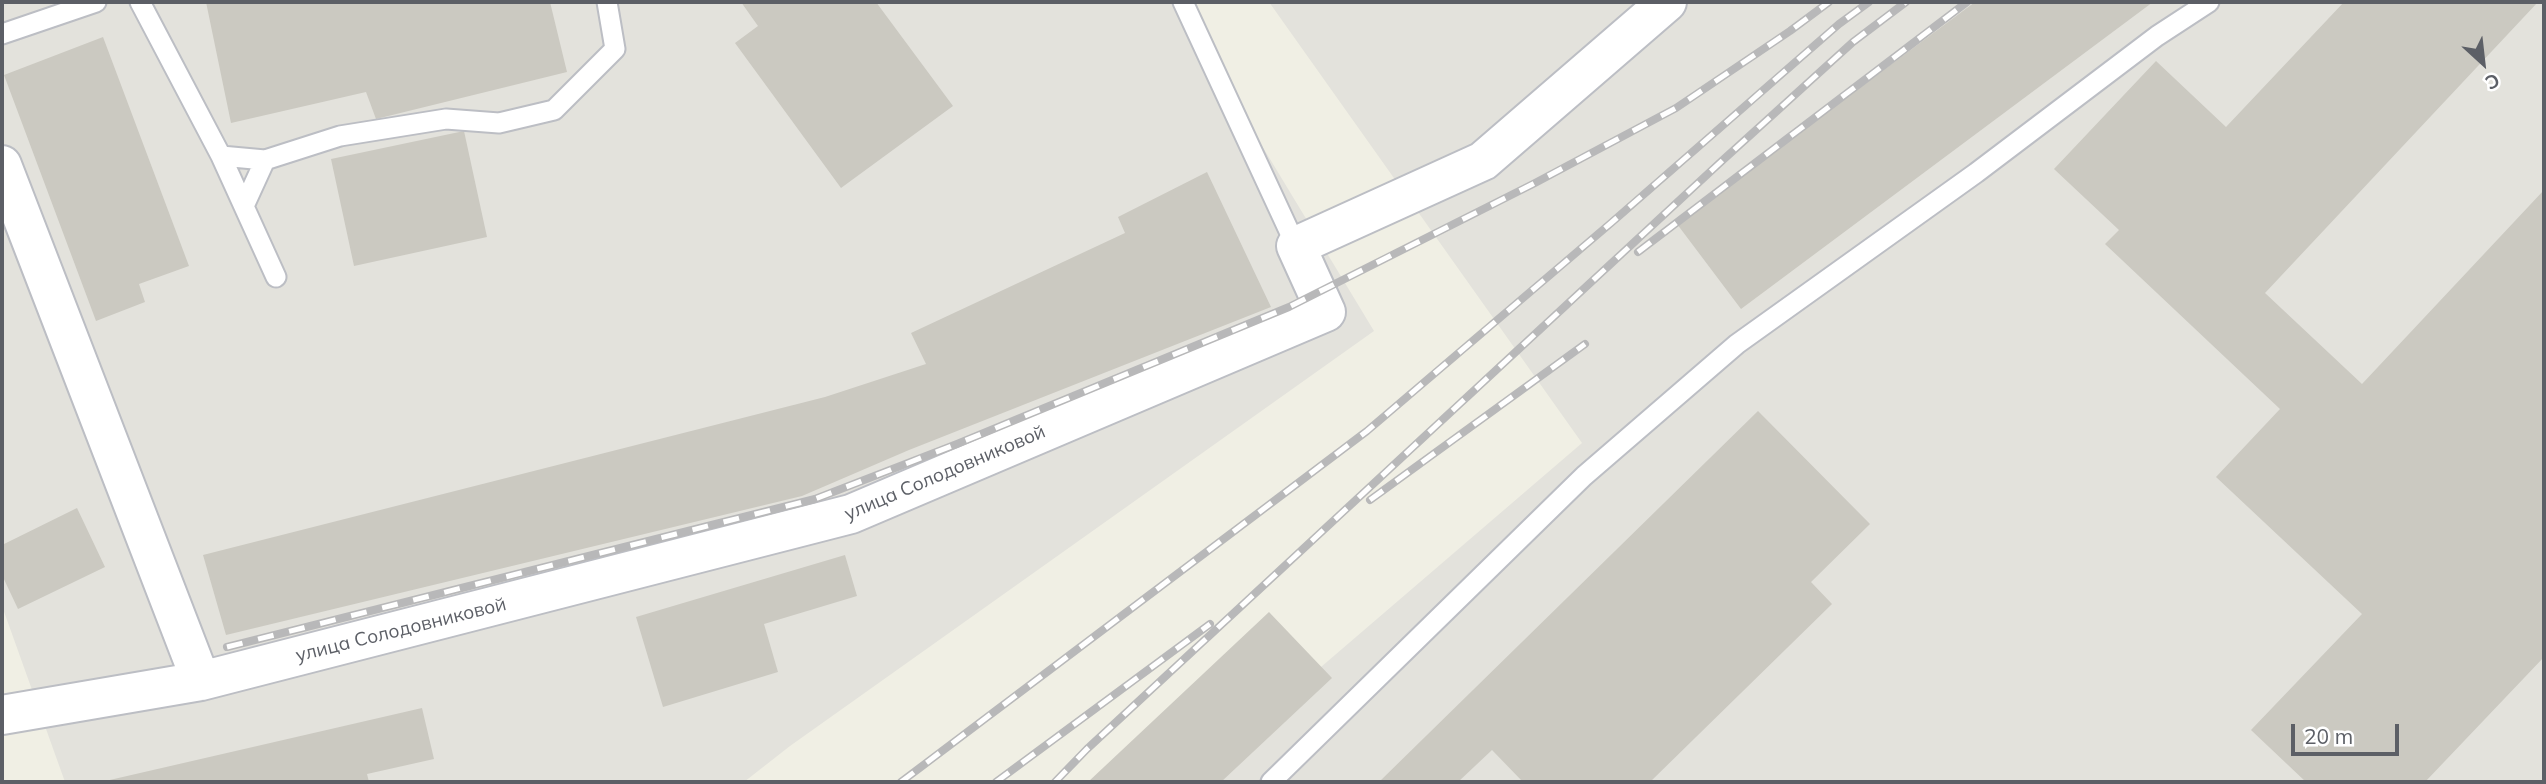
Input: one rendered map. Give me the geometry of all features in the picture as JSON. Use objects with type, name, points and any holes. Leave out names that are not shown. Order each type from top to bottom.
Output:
[{"type":"street","points":[[1296,246],[1483,161],[1667,2]]},
{"type":"street","points":[[2,165],[201,681]]},
{"type":"street","name":"улица Солодовниковой","points":[[2,715],[201,681],[851,514],[1326,312],[1296,246]]},
{"type":"lane","points":[[2,34],[96,2]]},
{"type":"lane","points":[[140,2],[220,156],[276,277]]},
{"type":"lane","points":[[220,156],[265,160],[354,134],[446,118],[499,123],[554,110],[615,49],[607,2]]},
{"type":"lane","points":[[1183,2],[1296,246]]},
{"type":"lane","points":[[1271,782],[1584,475],[1737,344],[1976,173],[2157,36],[2209,2]]},
{"type":"lane","points":[[244,206],[265,160]]},
{"type":"shaded area","points":[[2,2],[1175,2],[1374,331],[790,746],[744,782],[65,782],[2,606]]},
{"type":"shaded area","points":[[1269,2],[2544,2],[2544,782],[1187,782],[1582,443]]},
{"type":"building","points":[[206,2],[550,2],[567,72],[376,119],[366,92],[231,123]]},
{"type":"building","points":[[741,2],[876,2],[953,106],[841,188],[735,43],[758,26]]},
{"type":"building","points":[[1975,2],[2153,2],[1741,309],[1677,224]]},
{"type":"building","points":[[2344,2],[2538,2],[2265,293],[2362,384],[2544,190],[2544,657],[2425,782],[2306,782],[2251,730],[2362,614],[2216,477],[2280,409],[2105,244],[2119,230],[2054,169],[2156,61],[2226,127]]},
{"type":"building","points":[[103,37],[189,266],[139,284],[145,302],[96,321],[4,75]]},
{"type":"building","points":[[464,131],[487,237],[354,266],[331,159]]},
{"type":"building","points":[[1207,172],[1271,307],[909,450],[802,496],[226,635],[203,555],[825,397],[926,364],[911,333],[1125,233],[1118,217]]},
{"type":"building","points":[[1758,411],[1870,524],[1811,582],[1832,604],[1650,782],[1523,782],[1492,750],[1458,782],[1379,782]]},
{"type":"building","points":[[77,508],[105,567],[18,609],[2,575],[2,545]]},
{"type":"building","points":[[845,555],[857,596],[764,624],[778,672],[663,707],[636,617]]},
{"type":"building","points":[[1269,612],[1332,678],[1221,782],[1088,782]]},
{"type":"building","points":[[422,708],[434,759],[367,774],[369,782],[101,782]]},
{"type":"railway","points":[[227,647],[815,499],[957,444],[1289,307],[1535,183],[1676,108],[1829,2]]},
{"type":"railway","points":[[901,782],[1367,431],[1839,24],[1869,2]]},
{"type":"railway","points":[[1055,782],[1087,749],[1724,159],[1853,42],[1906,2]]},
{"type":"railway","points":[[1638,252],[1967,2]]},
{"type":"railway","points":[[1370,500],[1585,344]]},
{"type":"railway","points":[[996,782],[1210,624]]}]
